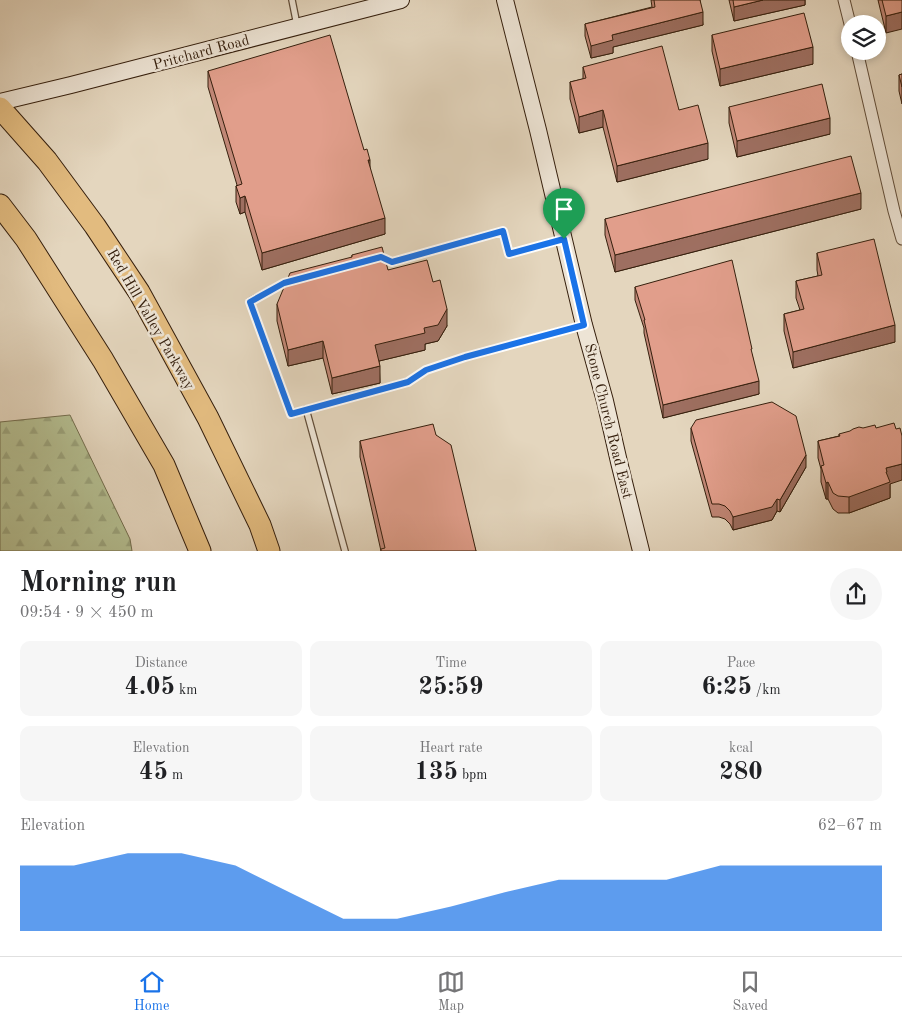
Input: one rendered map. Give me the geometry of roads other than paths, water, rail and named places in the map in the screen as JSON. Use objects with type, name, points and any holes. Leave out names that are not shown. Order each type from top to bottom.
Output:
[{"type":"highway","name":"Red Hill Valley Parkway","points":[[0,108],[48,161],[95,226],[139,292],[208,418],[260,525],[269,551]]},
{"type":"highway","points":[[0,205],[26,239],[108,368],[164,465],[200,551]]},
{"type":"main road","name":"Pritchard Road","points":[[0,102],[71,86],[401,0]]},
{"type":"main road","name":"Stone Church Road East","points":[[505,0],[584,325],[642,551]]},
{"type":"street","points":[[844,0],[848,15]]},
{"type":"street","points":[[859,60],[902,240]]},
{"type":"lane","points":[[292,0],[298,27]]},
{"type":"lane","points":[[372,260],[381,257],[392,262],[503,231],[509,254],[564,239]]},
{"type":"lane","points":[[301,278],[284,283],[250,302],[291,414],[408,382],[426,370],[465,357],[584,325]]},
{"type":"lane","points":[[306,409],[345,551]]}]
